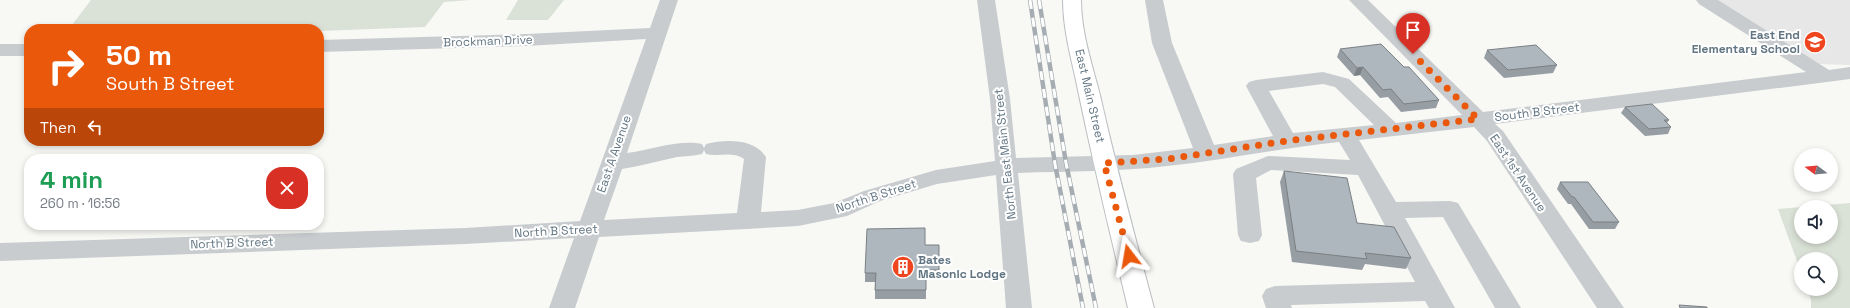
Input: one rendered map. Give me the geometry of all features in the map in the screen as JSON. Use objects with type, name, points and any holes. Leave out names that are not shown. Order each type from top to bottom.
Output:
[{"type":"main road","name":"East Main Street","points":[[1072,0],[1072,13],[1078,44],[1104,163],[1141,308]]},
{"type":"street","name":"East A Avenue","points":[[562,308],[656,33],[669,0]]},
{"type":"street","name":"North East Main Street","points":[[986,0],[1000,99],[1019,308]]},
{"type":"street","points":[[1154,0],[1162,43],[1206,153]]},
{"type":"street","name":"East 1st Avenue","points":[[1358,0],[1495,136],[1611,308]]},
{"type":"street","points":[[1704,0],[1825,76]]},
{"type":"street","name":"Brockman Drive","points":[[324,46],[526,40],[656,33]]},
{"type":"street","points":[[0,50],[24,50]]},
{"type":"street","name":"South B Street","points":[[1104,163],[1140,161],[1286,141],[1391,130],[1850,73]]},
{"type":"street","points":[[1286,141],[1256,86],[1323,78],[1342,83],[1391,130]]},
{"type":"street","points":[[1279,308],[1274,296],[1437,300],[1366,168],[1345,135]]},
{"type":"street","points":[[611,164],[651,157],[678,150],[735,148],[750,151],[755,157],[748,221]]},
{"type":"street","name":"North B Street","points":[[0,252],[588,230],[798,218],[839,210],[872,196],[936,177],[1006,166],[1104,163]]},
{"type":"street","points":[[1250,235],[1244,174],[1268,163],[1366,168]]},
{"type":"street","points":[[1389,210],[1450,209],[1508,308]]},
{"type":"shaded area","points":[[91,0],[470,0],[444,2],[425,27],[324,31],[324,24],[73,24]]},
{"type":"shaded area","points":[[518,0],[564,0],[548,20],[506,20]]},
{"type":"shaded area","name":"East End Elementary School","points":[[1712,0],[1850,0],[1850,65],[1817,64]]},
{"type":"shaded area","points":[[1850,203],[1850,308],[1811,308],[1810,296],[1838,296],[1838,252],[1794,253],[1778,209],[1794,208],[1794,244],[1838,244],[1838,204]]},
{"type":"building","points":[[1381,44],[1404,67],[1409,67],[1439,100],[1404,104],[1391,89],[1383,90],[1363,67],[1357,68],[1340,49]]},
{"type":"building","points":[[1536,45],[1557,65],[1508,70],[1487,50]]},
{"type":"building","points":[[1652,104],[1669,120],[1664,120],[1671,127],[1649,129],[1625,107]]},
{"type":"building","points":[[1284,171],[1347,178],[1357,223],[1394,227],[1411,258],[1365,253],[1367,259],[1296,251]]},
{"type":"building","points":[[1560,182],[1588,182],[1619,222],[1593,222],[1574,197],[1572,197]]},
{"type":"building","name":"Bates Masonic Lodge","points":[[925,228],[925,245],[939,245],[939,270],[926,270],[926,290],[875,290],[876,273],[865,273],[867,229]]},
{"type":"building","points":[[1679,305],[1707,307],[1707,308],[1680,308]]},
{"type":"railway","points":[[1030,0],[1055,164],[1083,308]]},
{"type":"railway","points":[[1039,0],[1066,163],[1096,308]]},
{"type":"place","name":"East End Elementary School","points":[[1815,42]]},
{"type":"place","name":"Bates Masonic Lodge","points":[[903,267]]},
{"type":"route","points":[[1129,256],[1104,163],[1168,159],[1286,141],[1448,124],[1478,119],[1413,54]]}]
